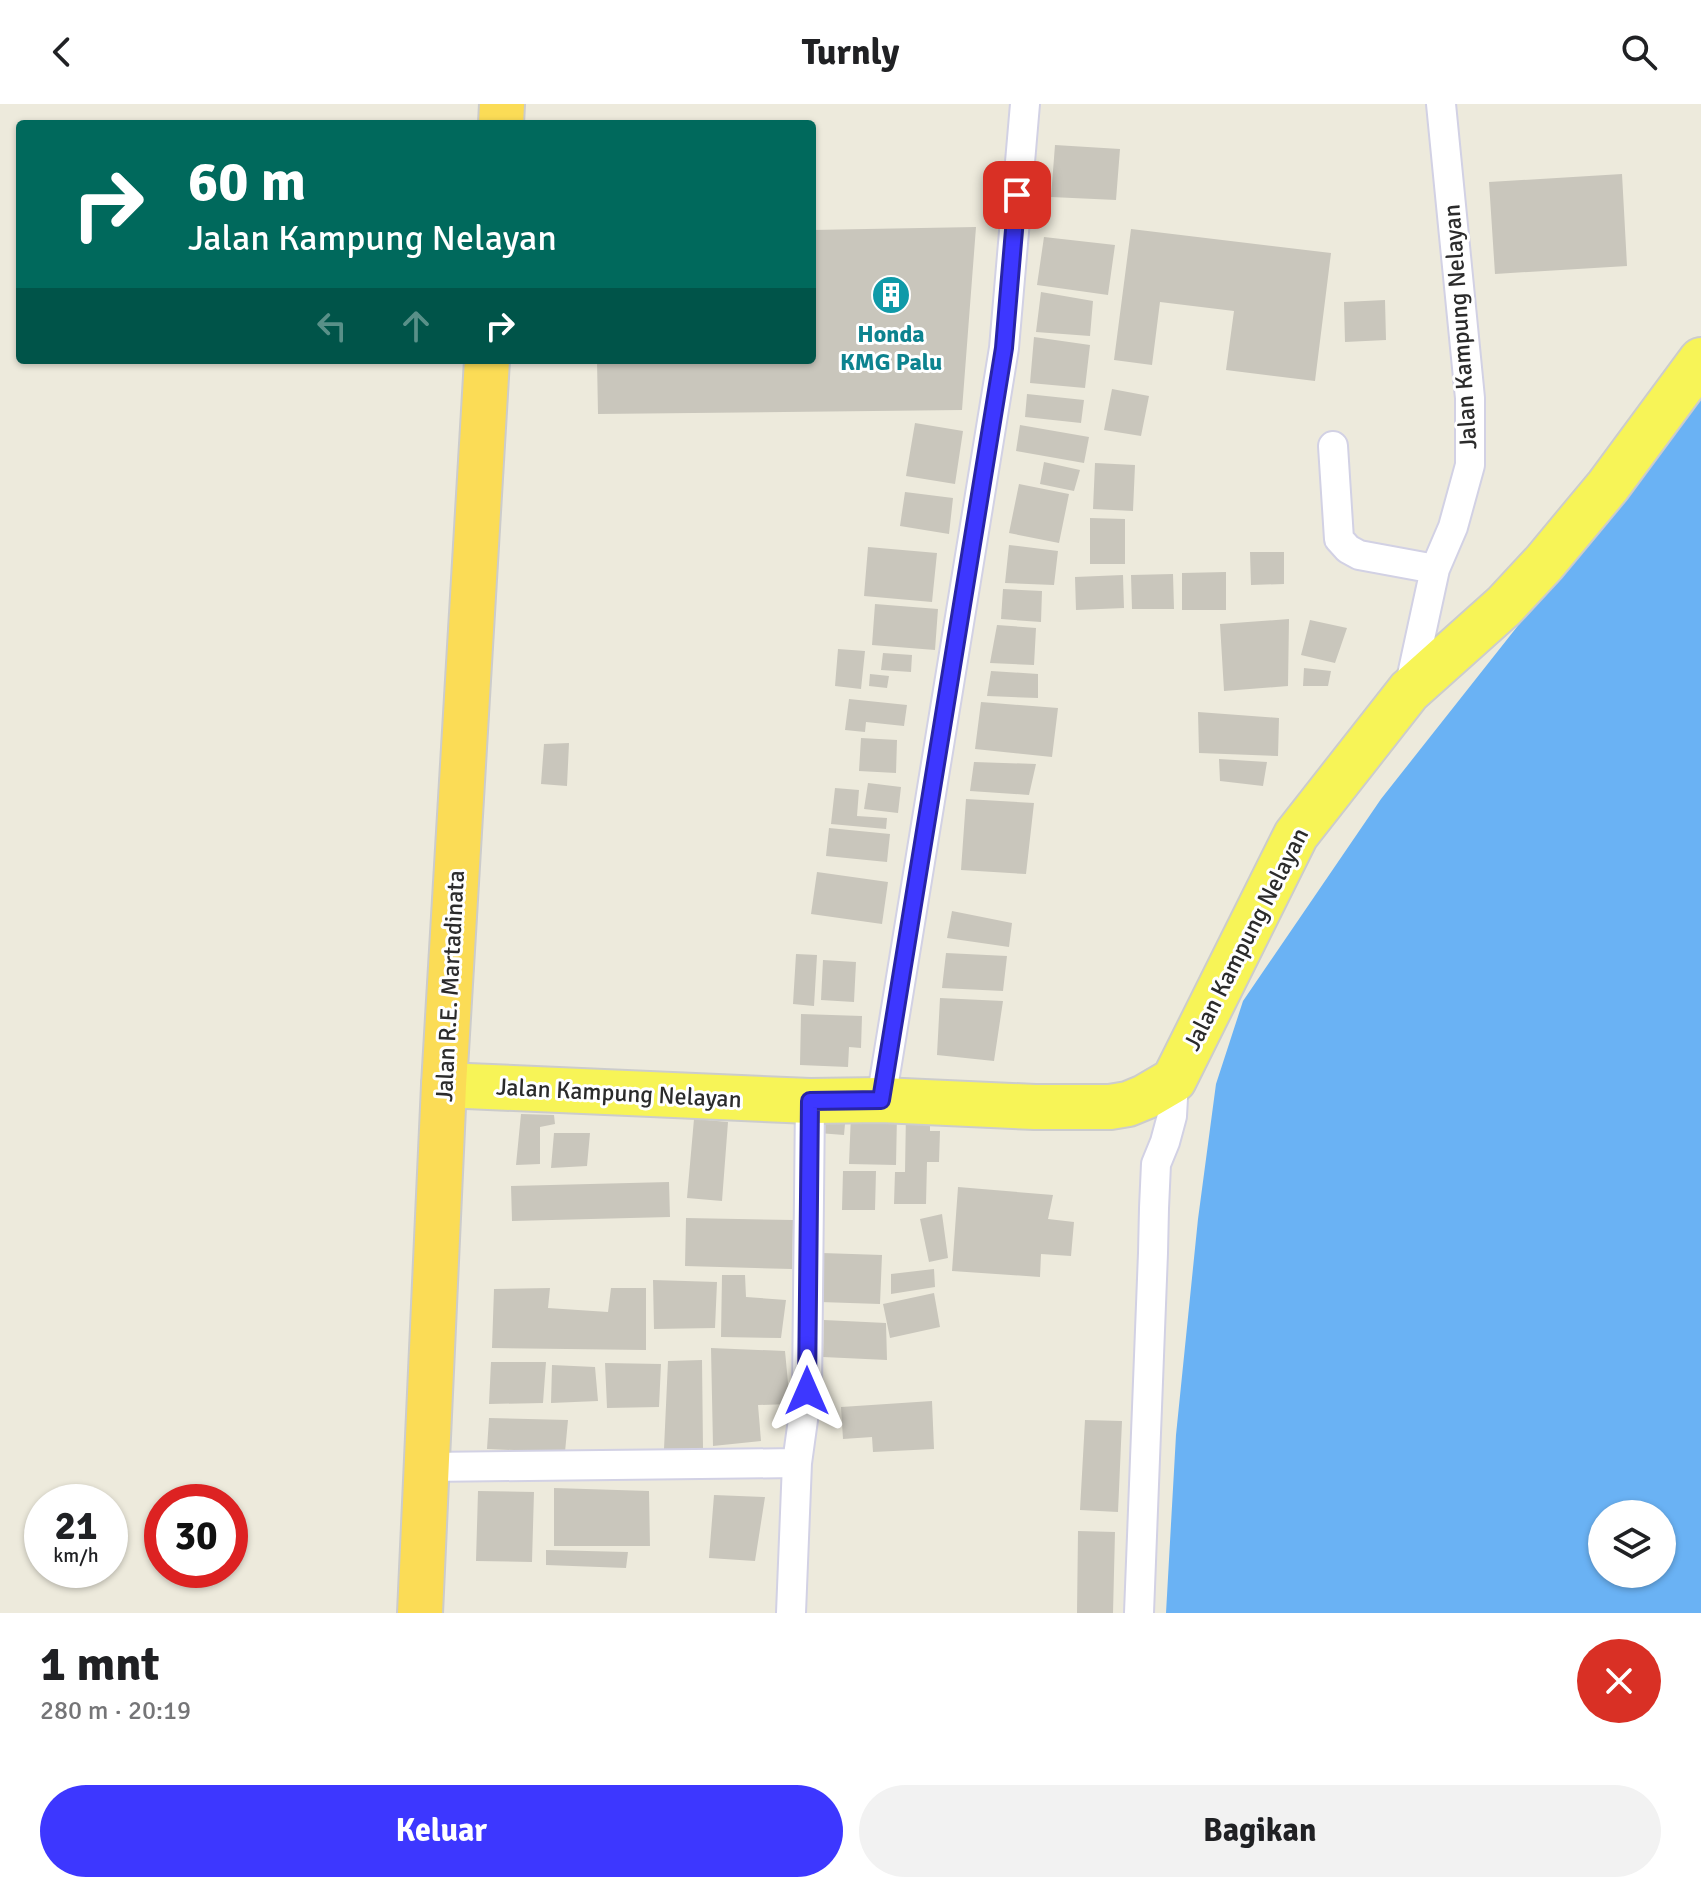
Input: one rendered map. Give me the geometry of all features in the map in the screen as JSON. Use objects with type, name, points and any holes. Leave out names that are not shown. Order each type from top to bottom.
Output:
[{"type":"highway","name":"Jalan R.E. Martadinata","points":[[420,1613],[444,1085],[487,364]]},
{"type":"main road","points":[[1409,691],[1504,606],[1544,563],[1608,486],[1701,360]]},
{"type":"main road","name":"Jalan Kampung Nelayan","points":[[444,1085],[810,1101],[881,1100],[1035,1107],[1110,1107],[1128,1104],[1174,1080],[1296,835],[1409,691]]},
{"type":"street","points":[[881,1100],[1004,348],[1025,104]]},
{"type":"street","name":"Jalan Kampung Nelayan","points":[[1409,691],[1435,569],[1453,527],[1470,465],[1470,398],[1441,104]]},
{"type":"street","points":[[1333,446],[1339,539],[1359,555],[1435,569]]},
{"type":"street","points":[[1139,1613],[1154,1193],[1156,1164],[1172,1116],[1174,1080]]},
{"type":"street","points":[[791,1613],[797,1463],[807,1391],[810,1101]]},
{"type":"street","points":[[427,1467],[797,1463]]},
{"type":"water","points":[[1701,394],[1701,1613],[1166,1613],[1176,1435],[1198,1219],[1216,1084],[1243,1001],[1381,799]]},
{"type":"building","points":[[1055,145],[1120,149],[1116,200],[1051,197]]},
{"type":"building","points":[[1622,174],[1627,266],[1495,274],[1489,182]]},
{"type":"building","name":"Honda KMG Palu","points":[[976,227],[962,410],[598,414],[597,364],[816,364],[816,230]]},
{"type":"building","points":[[1131,229],[1331,253],[1315,381],[1226,370],[1234,311],[1160,302],[1152,365],[1114,360]]},
{"type":"building","points":[[1044,237],[1115,245],[1108,295],[1037,285]]},
{"type":"building","points":[[1041,292],[1093,301],[1090,336],[1036,332]]},
{"type":"building","points":[[1385,300],[1386,340],[1345,342],[1344,302]]},
{"type":"building","points":[[1034,337],[1090,345],[1085,388],[1030,383]]},
{"type":"building","points":[[1112,389],[1149,396],[1141,436],[1104,430]]},
{"type":"building","points":[[1027,394],[1084,400],[1081,423],[1025,417]]},
{"type":"building","points":[[915,423],[963,431],[955,484],[906,476]]},
{"type":"building","points":[[1020,425],[1089,437],[1084,463],[1016,451]]},
{"type":"building","points":[[1044,462],[1080,470],[1074,491],[1040,484]]},
{"type":"building","points":[[1095,463],[1135,465],[1133,511],[1093,509]]},
{"type":"building","points":[[1019,484],[1069,494],[1059,543],[1009,533]]},
{"type":"building","points":[[905,492],[953,498],[949,534],[900,526]]},
{"type":"building","points":[[1090,518],[1125,519],[1125,564],[1090,564]]},
{"type":"building","points":[[1009,545],[1058,551],[1054,585],[1005,583]]},
{"type":"building","points":[[868,547],[937,553],[932,602],[864,596]]},
{"type":"building","points":[[1250,552],[1284,552],[1284,584],[1251,585]]},
{"type":"building","points":[[1226,572],[1226,610],[1182,610],[1182,573]]},
{"type":"building","points":[[1173,574],[1174,609],[1132,609],[1131,575]]},
{"type":"building","points":[[1123,575],[1124,608],[1076,610],[1075,577]]},
{"type":"building","points":[[1003,589],[1042,591],[1041,622],[1001,619]]},
{"type":"building","points":[[875,604],[938,609],[935,650],[872,645]]},
{"type":"building","points":[[1289,619],[1288,686],[1224,691],[1220,624]]},
{"type":"building","points":[[1310,620],[1347,628],[1335,663],[1301,655]]},
{"type":"building","points":[[997,625],[1036,628],[1034,665],[990,663]]},
{"type":"building","points":[[838,649],[865,651],[861,689],[835,686]]},
{"type":"building","points":[[883,653],[912,655],[911,672],[881,670]]},
{"type":"building","points":[[1304,668],[1331,671],[1328,686],[1303,686]]},
{"type":"building","points":[[991,671],[1038,674],[1038,698],[987,696]]},
{"type":"building","points":[[870,674],[889,676],[887,688],[869,686]]},
{"type":"building","points":[[849,699],[907,705],[904,726],[866,722],[865,732],[845,730]]},
{"type":"building","points":[[981,702],[1058,708],[1052,757],[975,749]]},
{"type":"building","points":[[1198,712],[1279,718],[1278,756],[1199,753]]},
{"type":"building","points":[[861,738],[897,740],[896,773],[859,771]]},
{"type":"building","points":[[569,743],[567,786],[541,784],[544,744]]},
{"type":"building","points":[[1219,759],[1267,762],[1263,786],[1220,781]]},
{"type":"building","points":[[974,762],[1036,764],[1029,795],[970,791]]},
{"type":"building","points":[[868,783],[901,787],[898,813],[864,809]]},
{"type":"building","points":[[835,788],[859,790],[857,816],[887,818],[886,829],[831,824]]},
{"type":"building","points":[[966,799],[1034,803],[1026,874],[961,870]]},
{"type":"building","points":[[829,828],[890,834],[887,862],[826,856]]},
{"type":"building","points":[[817,872],[888,882],[882,924],[811,914]]},
{"type":"building","points":[[952,911],[1012,923],[1009,947],[947,938]]},
{"type":"building","points":[[946,953],[1007,956],[1003,991],[942,988]]},
{"type":"building","points":[[796,954],[817,955],[814,1006],[793,1004]]},
{"type":"building","points":[[823,960],[856,962],[854,1002],[821,1000]]},
{"type":"building","points":[[940,998],[1003,1001],[994,1061],[937,1055]]},
{"type":"building","points":[[801,1014],[862,1016],[861,1048],[849,1047],[848,1067],[800,1065]]},
{"type":"building","points":[[820,1111],[846,1113],[844,1135],[818,1133]]},
{"type":"building","points":[[906,1112],[930,1112],[930,1131],[940,1131],[939,1162],[927,1162],[926,1204],[894,1204],[895,1172],[905,1172]]},
{"type":"building","points":[[521,1114],[554,1115],[555,1124],[540,1127],[540,1164],[516,1165]]},
{"type":"building","points":[[851,1114],[897,1115],[896,1165],[849,1164]]},
{"type":"building","points":[[694,1119],[728,1122],[722,1201],[687,1198]]},
{"type":"building","points":[[554,1133],[590,1133],[587,1166],[551,1168]]},
{"type":"building","points":[[843,1171],[876,1171],[875,1210],[842,1210]]},
{"type":"building","points":[[669,1182],[670,1217],[512,1221],[511,1186]]},
{"type":"building","points":[[958,1187],[1053,1195],[1048,1219],[1074,1222],[1071,1256],[1041,1254],[1040,1277],[952,1271]]},
{"type":"building","points":[[942,1214],[948,1258],[929,1262],[920,1219]]},
{"type":"building","points":[[686,1218],[793,1220],[792,1269],[685,1266]]},
{"type":"building","points":[[822,1253],[882,1255],[880,1304],[820,1302]]},
{"type":"building","points":[[934,1269],[935,1287],[891,1294],[891,1274]]},
{"type":"building","points":[[722,1275],[745,1275],[746,1297],[786,1300],[781,1338],[721,1337]]},
{"type":"building","points":[[653,1280],[717,1282],[715,1328],[654,1329]]},
{"type":"building","points":[[550,1288],[548,1308],[608,1312],[611,1288],[646,1288],[646,1350],[492,1348],[494,1289]]},
{"type":"building","points":[[934,1293],[940,1327],[890,1338],[883,1304]]},
{"type":"building","points":[[824,1320],[886,1323],[887,1360],[823,1357]]},
{"type":"building","points":[[711,1348],[785,1351],[790,1404],[758,1405],[761,1441],[713,1446]]},
{"type":"building","points":[[702,1360],[703,1449],[664,1449],[668,1361]]},
{"type":"building","points":[[491,1362],[546,1362],[543,1403],[489,1404]]},
{"type":"building","points":[[605,1363],[661,1364],[659,1407],[607,1408]]},
{"type":"building","points":[[552,1365],[595,1367],[598,1401],[551,1403]]},
{"type":"building","points":[[932,1401],[934,1449],[873,1452],[872,1437],[843,1439],[841,1407]]},
{"type":"building","points":[[489,1418],[568,1420],[565,1452],[487,1449]]},
{"type":"building","points":[[1085,1420],[1122,1421],[1118,1512],[1080,1510]]},
{"type":"building","points":[[554,1488],[649,1491],[650,1546],[554,1546]]},
{"type":"building","points":[[478,1491],[534,1492],[532,1562],[476,1561]]},
{"type":"building","points":[[714,1495],[765,1497],[755,1561],[709,1558]]},
{"type":"building","points":[[1078,1531],[1115,1532],[1113,1613],[1077,1613]]},
{"type":"building","points":[[546,1550],[628,1552],[626,1568],[546,1565]]},
{"type":"place","name":"Honda KMG Palu","points":[[891,295]]},
{"type":"route","points":[[807,1391],[810,1101],[881,1100],[1004,348],[1017,195]]}]
